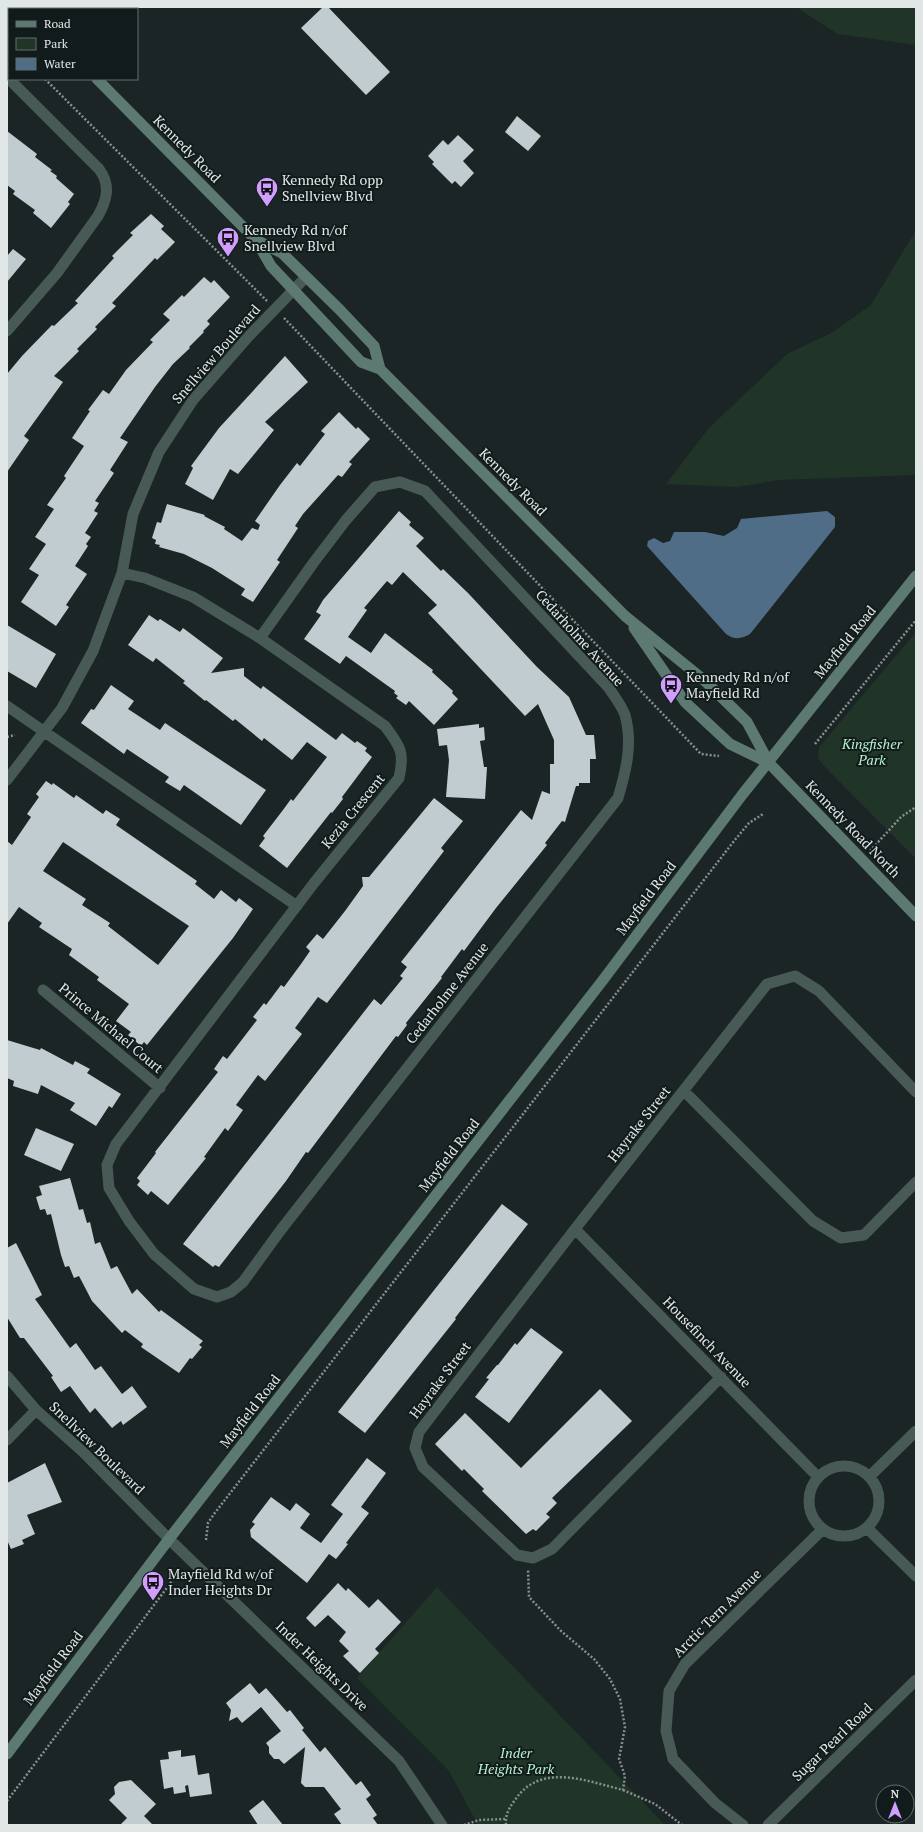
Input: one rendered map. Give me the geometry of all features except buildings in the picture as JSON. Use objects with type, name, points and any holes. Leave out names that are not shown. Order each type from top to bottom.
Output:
[{"type":"main road","name":"Kennedy Road","points":[[99,80],[256,240],[271,266],[361,362],[380,369],[626,616],[705,681],[747,722],[769,763]]},
{"type":"main road","name":"Kennedy Road","points":[[256,240],[282,253],[374,346],[380,369]]},
{"type":"main road","name":"Mayfield Road","points":[[7,1754],[169,1539],[540,1062],[769,763],[916,576]]},
{"type":"main road","name":"Kennedy Road","points":[[626,616],[685,702],[730,744],[769,763]]},
{"type":"main road","name":"Kennedy Road North","points":[[769,763],[916,916]]},
{"type":"street","points":[[7,331],[56,273],[98,216],[103,207],[107,191],[104,176],[99,169],[10,80]]},
{"type":"street","name":"Snellview Boulevard","points":[[7,780],[43,730],[62,708],[93,651],[122,573],[133,514],[159,452],[193,400],[306,277]]},
{"type":"street","name":"Cedarholme Avenue","points":[[260,638],[314,562],[346,520],[375,487],[400,482],[425,491],[609,688],[624,714],[629,742],[627,767],[618,798],[280,1232],[243,1282],[231,1292],[217,1297],[194,1289],[154,1254],[129,1221],[109,1188],[107,1165],[116,1144],[297,906]]},
{"type":"street","name":"Kezia Crescent","points":[[122,573],[145,578],[193,597],[260,638],[385,726],[400,746],[403,761],[399,778],[297,906]]},
{"type":"street","points":[[7,706],[297,906]]},
{"type":"street","name":"Hayrake Street","points":[[528,1557],[517,1555],[423,1467],[415,1448],[419,1432],[575,1228],[767,984],[795,976],[819,992],[916,1092]]},
{"type":"street","name":"Prince Michael Court","points":[[43,990],[160,1088]]},
{"type":"street","name":"Hayrake Street","points":[[684,1091],[813,1220],[841,1238],[864,1235],[916,1182]]},
{"type":"street","name":"Housefinch Avenue","points":[[575,1228],[818,1477]]},
{"type":"street","name":"Snellview Boulevard","points":[[7,1376],[36,1410],[82,1452],[169,1539]]},
{"type":"street","points":[[528,1557],[533,1558],[552,1549],[721,1377]]},
{"type":"street","points":[[7,1440],[36,1410]]},
{"type":"street","points":[[869,1477],[916,1430]]},
{"type":"street","points":[[838,1467],[849,1467],[860,1470],[869,1477],[876,1486],[879,1497],[878,1508],[874,1519],[867,1528],[857,1534],[845,1536],[833,1535],[823,1529],[815,1521],[809,1504],[812,1487],[818,1477],[828,1470],[838,1467]]},
{"type":"street","points":[[867,1528],[916,1576]]},
{"type":"street","name":"Arctic Tern Avenue","points":[[743,1825],[715,1803],[673,1759],[666,1731],[669,1691],[685,1664],[823,1529]]},
{"type":"street","name":"Inder Heights Drive","points":[[169,1539],[398,1760],[442,1825]]},
{"type":"street","name":"Sugar Pearl Road","points":[[768,1825],[916,1680]]},
{"type":"path","points":[[46,80],[275,309],[702,754],[719,756]]},
{"type":"path","points":[[815,744],[916,620]]},
{"type":"path","points":[[7,737],[15,735]]},
{"type":"path","points":[[862,860],[901,817],[916,806]]},
{"type":"path","points":[[206,1540],[208,1523],[214,1514],[314,1382],[734,841],[749,823],[763,814]]},
{"type":"path","points":[[528,1557],[529,1596],[561,1631],[594,1659],[610,1679],[620,1699],[625,1727],[619,1759],[625,1776],[623,1790]]},
{"type":"path","points":[[7,1801],[175,1577]]},
{"type":"path","points":[[506,1825],[505,1819],[508,1809],[519,1794],[530,1783],[545,1778],[562,1775],[623,1790],[655,1804],[682,1825]]},
{"type":"path","points":[[464,1825],[479,1820],[505,1819]]},
{"type":"green space","points":[[798,7],[916,7],[916,45],[838,34],[800,10]]},
{"type":"green space","points":[[916,230],[916,475],[778,480],[737,487],[666,484],[708,429],[787,354],[833,332],[871,305]]},
{"type":"green space","name":"Kingfisher Park","points":[[916,632],[916,859],[824,766],[818,758],[819,747]]},
{"type":"green space","name":"Inder Heights Park","points":[[437,1587],[665,1825],[478,1825],[449,1771],[357,1678]]},
{"type":"water","points":[[827,511],[835,517],[835,527],[750,634],[741,638],[735,638],[726,634],[647,546],[648,541],[654,538],[663,543],[670,541],[674,532],[705,532],[724,536],[737,528],[741,519]]},
{"type":"place","name":"Kennedy Rd opp Snellview Blvd","points":[[267,208]]},
{"type":"place","name":"Kennedy Rd n/of Snellview Blvd","points":[[228,258]]},
{"type":"place","name":"Kennedy Rd n/of Mayfield Rd","points":[[671,704]]},
{"type":"place","name":"Mayfield Rd w/of Inder Heights Dr","points":[[153,1602]]}]
